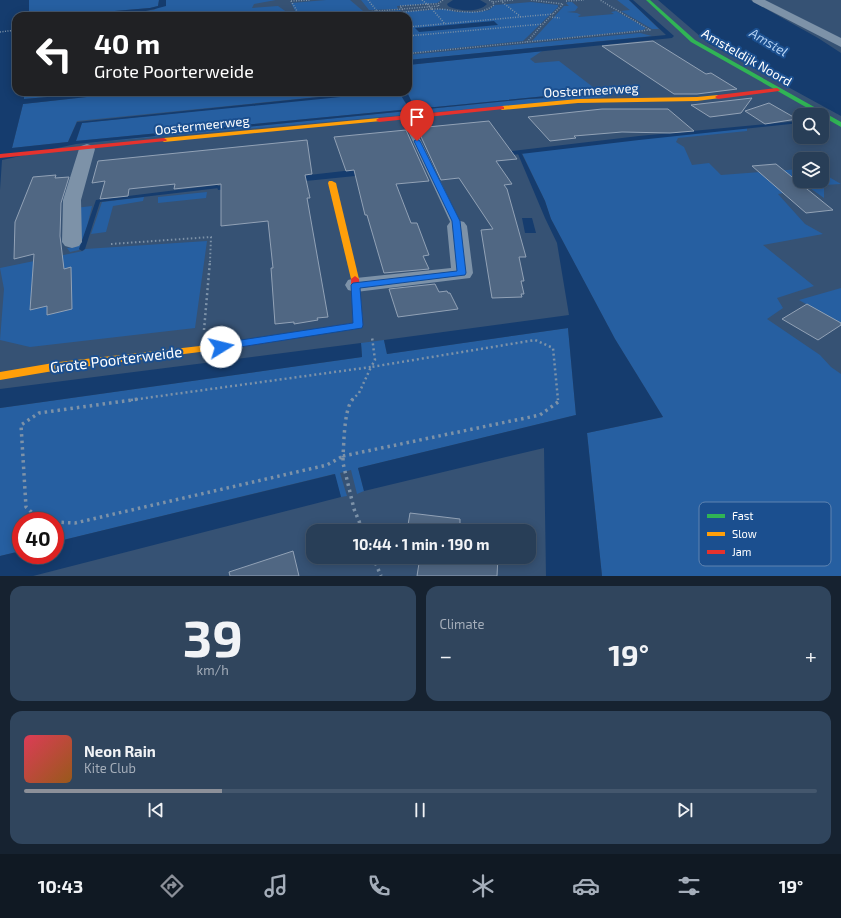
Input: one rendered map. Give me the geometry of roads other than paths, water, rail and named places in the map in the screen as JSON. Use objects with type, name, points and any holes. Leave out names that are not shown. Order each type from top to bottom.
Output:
[{"type":"street","name":"Amsteldijk Noord","points":[[648,0],[693,42],[841,126]]},
{"type":"street","points":[[757,0],[841,43]]},
{"type":"street","name":"Oostermeerweg","points":[[0,156],[578,101],[697,99],[777,90]]},
{"type":"street","points":[[72,242],[72,200],[86,149]]},
{"type":"street","points":[[332,183],[356,285],[462,273],[458,226]]},
{"type":"street","name":"Grote Poorterweide","points":[[0,376],[14,372],[202,349],[358,325],[356,285]]},
{"type":"lane","points":[[406,118],[458,226]]},
{"type":"water","points":[[0,0],[29,0],[29,12],[12,12],[12,96],[24,96],[24,99],[60,96],[96,96],[23,104],[12,148],[68,142],[77,122],[329,96],[350,96],[82,123],[76,141],[411,109],[401,96],[409,96],[415,109],[557,95],[599,93],[600,95],[528,99],[76,144],[2,160],[0,190]]},
{"type":"water","points":[[159,0],[166,0],[166,6],[153,10],[139,12],[103,12],[150,8],[158,6]]},
{"type":"water","points":[[453,0],[480,0],[487,4],[479,9],[462,10],[448,6],[447,4]]},
{"type":"water","points":[[629,0],[633,0],[674,36],[672,38],[412,65],[412,60],[666,35]]},
{"type":"water","name":"Amstel","points":[[658,0],[750,0],[818,38],[841,53],[841,116],[829,108],[826,108],[708,43]]},
{"type":"water","points":[[494,21],[498,25],[419,32],[415,28]]},
{"type":"water","points":[[518,154],[522,154],[545,201],[551,219],[615,339],[663,417],[587,433],[602,576],[546,576],[544,448],[364,491],[358,468],[576,415],[568,328],[387,354],[384,340],[569,315],[557,243]]},
{"type":"water","points":[[422,165],[424,169],[218,190],[217,187],[221,185],[344,171]]},
{"type":"water","points":[[522,218],[532,218],[536,233],[525,233]]},
{"type":"water","points":[[361,343],[362,357],[0,408],[0,389]]},
{"type":"water","points":[[335,474],[341,497],[33,576],[0,576],[0,556],[12,553],[12,564],[64,564],[64,540]]},
{"type":"waterway","points":[[504,154],[639,138],[793,123]]},
{"type":"waterway","points":[[82,249],[98,201],[217,187]]}]
